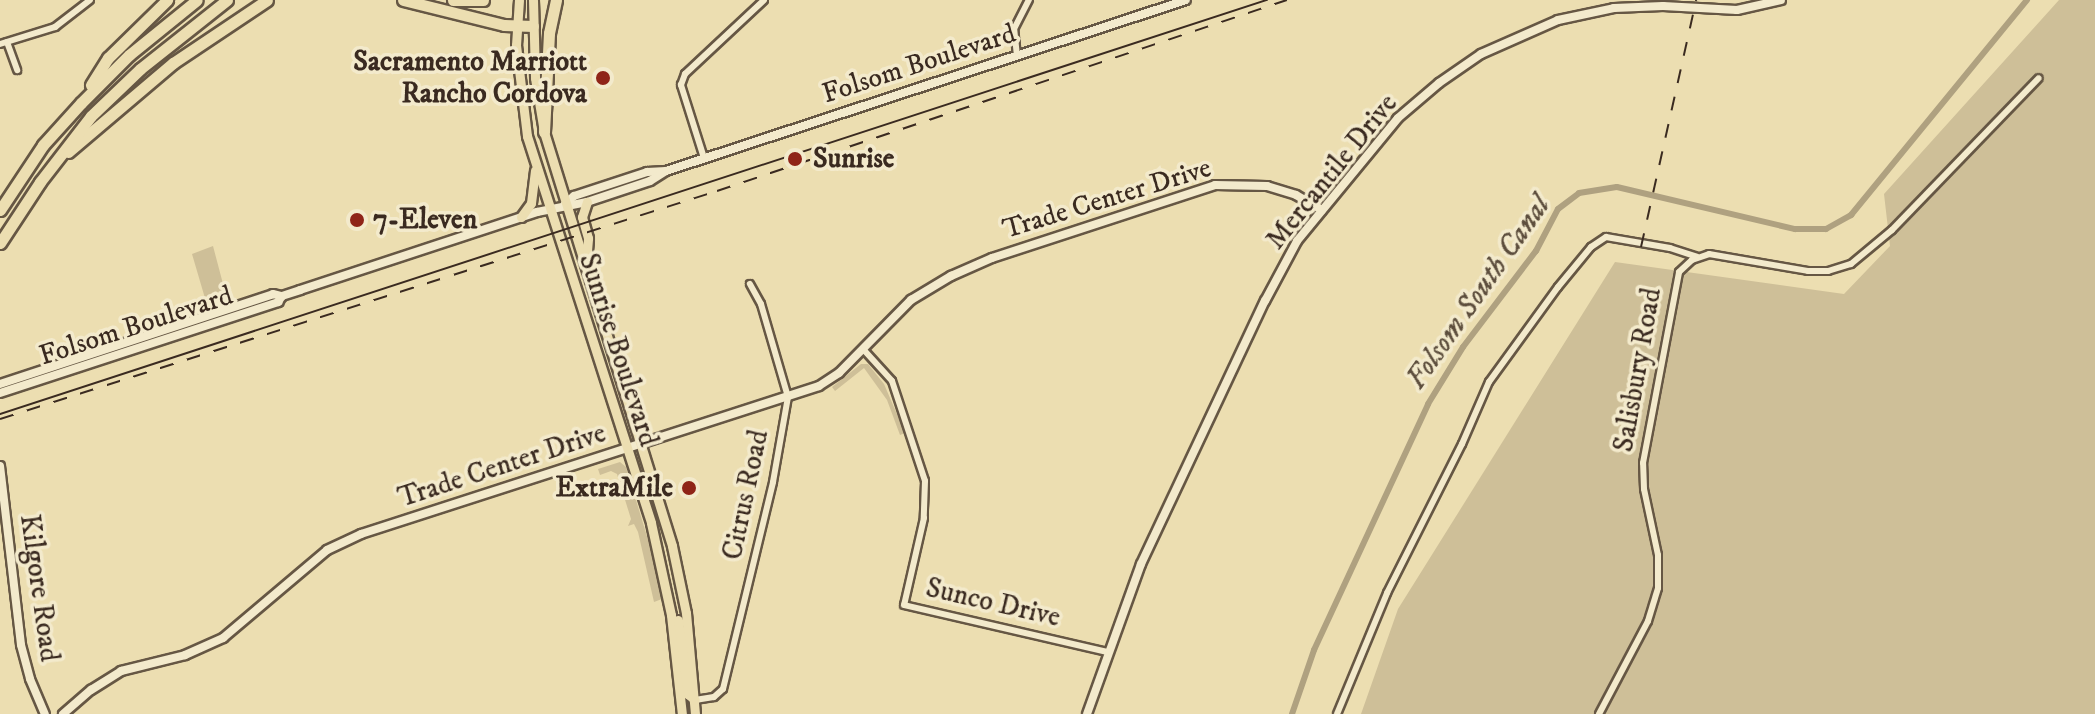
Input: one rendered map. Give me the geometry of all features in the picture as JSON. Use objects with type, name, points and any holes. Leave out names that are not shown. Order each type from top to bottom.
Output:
[{"type":"highway","points":[[81,103],[108,58],[167,0]]},
{"type":"highway","points":[[0,210],[43,145],[81,103],[129,55],[197,0]]},
{"type":"highway","points":[[0,243],[54,162],[91,116],[140,69],[227,0]]},
{"type":"highway","points":[[54,162],[173,63],[267,0]]},
{"type":"highway","points":[[403,0],[516,26],[533,26]]},
{"type":"highway","points":[[453,0],[483,0]]},
{"type":"highway","points":[[544,132],[549,33],[556,0]]},
{"type":"main road","name":"Sunrise Boulevard","points":[[519,0],[516,26],[521,93],[535,163],[651,523],[670,608],[682,714]]},
{"type":"main road","name":"Sunrise Boulevard","points":[[533,0],[535,78],[544,132],[672,546],[686,613],[695,714]]},
{"type":"main road","points":[[521,217],[531,203],[535,163]]},
{"type":"main road","points":[[586,266],[588,248],[582,217],[587,202]]},
{"type":"main road","points":[[670,608],[678,617],[688,694],[695,700]]},
{"type":"main road","points":[[680,699],[686,702],[688,714]]},
{"type":"street","points":[[17,70],[4,43],[55,27],[90,0]]},
{"type":"street","points":[[704,158],[682,81],[685,74],[764,0]]},
{"type":"street","points":[[1017,56],[1014,29],[1029,0]]},
{"type":"street","name":"Folsom Boulevard","points":[[0,384],[178,329],[181,323],[273,294],[282,296],[550,208],[587,202],[650,181],[666,171],[704,158],[1186,0]]},
{"type":"street","name":"Mercantile Drive","points":[[1087,714],[1107,652],[1184,467],[1255,321],[1297,241],[1379,139],[1422,97],[1463,65],[1524,32],[1578,14],[1614,8],[1663,6],[1737,10],[1781,0]]},
{"type":"street","points":[[1337,714],[1387,593],[1462,444],[1489,382],[1591,247],[1606,237],[1670,248],[1697,257],[1717,255],[1816,272],[1851,264],[1892,230],[2039,78]]},
{"type":"street","name":"Folsom Boulevard","points":[[565,204],[574,196],[647,172],[666,171]]},
{"type":"street","name":"Trade Center Drive","points":[[63,714],[91,690],[121,671],[185,655],[223,638],[335,546],[425,513],[627,450],[826,382],[863,349],[899,309],[951,276],[992,258],[1193,191],[1230,183],[1260,185],[1296,195],[1322,210]]},
{"type":"street","name":"Salisbury Road","points":[[1599,714],[1656,598],[1659,569],[1644,489],[1644,450],[1676,280],[1683,267],[1697,257]]},
{"type":"street","name":"Citrus Road","points":[[695,700],[714,697],[723,689],[773,482],[788,397],[761,304],[750,284]]},
{"type":"street","name":"Folsom Boulevard","points":[[0,393],[278,302],[282,296]]},
{"type":"street","points":[[148,344],[169,330]]},
{"type":"street","name":"Sunco Drive","points":[[863,349],[892,381],[925,481],[924,518],[904,605],[1107,652]]},
{"type":"street","name":"Kilgore Road","points":[[0,466],[21,645],[30,679],[45,714]]},
{"type":"shaded area","points":[[2059,0],[2095,0],[2095,714],[1361,714],[1398,609],[1615,262],[1844,294],[1890,246],[1884,194]]},
{"type":"shaded area","points":[[213,246],[227,299],[185,315],[207,305],[192,254]]},
{"type":"shaded area","points":[[861,364],[868,364],[884,384],[905,433],[900,435],[887,400],[864,368],[835,391],[832,387]]},
{"type":"shaded area","points":[[620,462],[626,467],[649,543],[662,599],[654,602],[638,532],[634,524],[628,526],[631,519],[617,474],[611,471],[600,475],[598,469]]},
{"type":"waterway","name":"Folsom South Canal","points":[[1292,714],[1314,650],[1428,404],[1463,347],[1536,251],[1558,209],[1579,193],[1617,187],[1795,229],[1826,229],[1851,215],[2027,0]]},
{"type":"tram line","points":[[0,414],[1267,0]]},
{"type":"railway","points":[[0,419],[717,191],[1287,0]]},
{"type":"railway","points":[[1641,247],[1696,0]]},
{"type":"place","name":"Sacramento Marriott Rancho Cordova","points":[[603,78]]},
{"type":"place","name":"Sunrise","points":[[795,159]]},
{"type":"place","name":"7-Eleven","points":[[357,220]]},
{"type":"place","name":"ExtraMile","points":[[689,488]]}]
